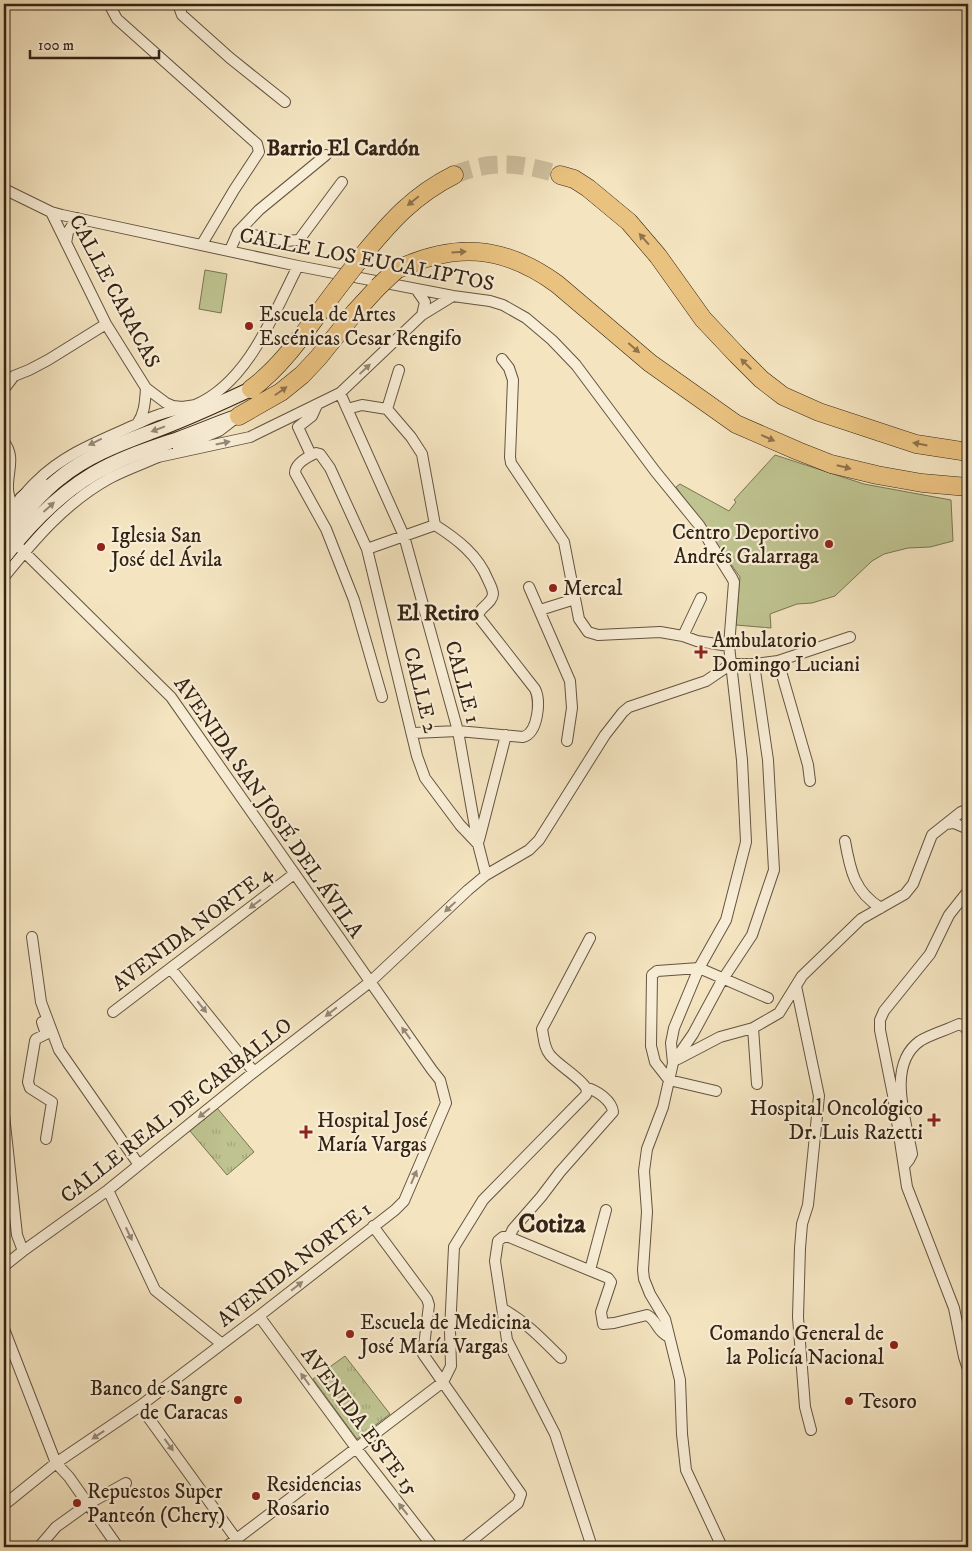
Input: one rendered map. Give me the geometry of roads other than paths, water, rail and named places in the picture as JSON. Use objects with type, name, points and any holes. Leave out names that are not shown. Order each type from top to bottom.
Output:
[{"type":"highway","points":[[251,388],[271,372],[363,255],[402,210],[432,187],[454,175]]},
{"type":"highway","points":[[560,175],[588,188],[628,222],[658,256],[702,319],[743,361],[783,396],[819,412],[916,444],[968,452]]},
{"type":"highway","points":[[238,416],[281,392],[302,375],[318,358],[354,312],[396,270],[414,262],[453,252],[492,252],[512,258],[544,274],[650,363],[736,424],[831,464],[922,483],[968,486]]},
{"type":"main road","points":[[4,556],[10,539],[40,495],[81,463],[109,448],[206,410],[251,388]]},
{"type":"main road","points":[[10,539],[70,490],[100,470],[150,448],[238,416]]},
{"type":"main road","points":[[18,504],[46,479],[60,478]]},
{"type":"street","points":[[109,4],[117,19],[257,144],[259,152],[256,159],[234,190],[202,244]]},
{"type":"street","points":[[178,4],[182,15],[230,58],[285,102]]},
{"type":"street","points":[[230,250],[238,232],[258,210],[326,155]]},
{"type":"street","points":[[238,232],[285,242],[299,240],[342,182]]},
{"type":"street","name":"CALLE LOS EUCALIPTOS","points":[[4,189],[51,212],[298,266],[452,296],[490,301],[502,305],[526,318],[552,340],[576,365],[655,471],[699,525],[734,582],[729,646],[742,760],[746,842],[726,920],[699,968],[674,1028],[671,1043],[673,1063]]},
{"type":"street","name":"CALLE CARACAS","points":[[51,212],[106,324],[146,388]]},
{"type":"street","points":[[66,243],[68,232],[77,218]]},
{"type":"street","points":[[4,519],[36,482],[68,457],[107,436],[158,415],[196,404],[232,378],[244,365],[271,322],[298,266]]},
{"type":"street","points":[[416,289],[424,302],[422,315]]},
{"type":"street","points":[[158,457],[250,437],[340,394],[422,315],[452,296]]},
{"type":"street","points":[[4,389],[14,376],[48,360],[106,324]]},
{"type":"street","points":[[502,359],[509,368],[513,380],[511,463],[564,542],[579,619],[584,628],[598,636],[660,632],[729,646]]},
{"type":"street","points":[[387,409],[399,370]]},
{"type":"street","points":[[146,388],[173,406],[182,407],[196,404]]},
{"type":"street","points":[[137,424],[144,409],[146,388]]},
{"type":"street","name":"CALLE 1","points":[[340,394],[404,536],[458,731],[478,844],[486,875]]},
{"type":"street","name":"CALLE 2","points":[[317,405],[310,418],[298,427],[313,454],[320,454],[330,468],[367,549],[413,733],[417,756],[425,778],[460,825],[478,844]]},
{"type":"street","points":[[347,409],[362,405],[387,409],[411,437],[422,454],[435,525],[454,537],[472,554],[486,574],[493,593],[492,599],[478,612],[478,616],[536,689],[539,696],[535,728],[529,736],[458,731],[413,733]]},
{"type":"street","points":[[4,577],[10,539],[60,514],[93,488],[111,478],[219,431],[238,416]]},
{"type":"street","points":[[4,442],[9,452],[11,464],[8,490],[18,504]]},
{"type":"street","points":[[313,454],[297,466],[295,473],[326,529],[354,600],[382,697]]},
{"type":"street","points":[[367,549],[435,525]]},
{"type":"street","name":"AVENIDA SAN JOSÉ DEL ÁVILA","points":[[10,539],[171,697],[370,982]]},
{"type":"street","points":[[530,587],[570,681],[572,708],[567,741]]},
{"type":"street","points":[[683,636],[701,598]]},
{"type":"street","points":[[540,610],[575,599]]},
{"type":"street","points":[[731,664],[778,661],[850,637]]},
{"type":"street","points":[[778,661],[808,765],[810,781]]},
{"type":"street","name":"CALLE REAL DE CARBALLO","points":[[4,1266],[108,1190],[254,1072],[370,982],[486,875],[529,850],[539,840],[605,735],[623,712],[628,708],[706,681],[731,664]]},
{"type":"street","points":[[722,1547],[686,1470],[682,1434],[680,1380],[665,1319],[646,1285],[643,1270],[647,1212],[644,1170],[646,1149],[663,1107],[673,1063],[693,1034],[723,979],[752,935],[775,865],[768,760],[754,664]]},
{"type":"street","points":[[478,844],[506,735]]},
{"type":"street","points":[[673,1063],[720,1037],[753,1028],[778,1013],[802,976],[861,919],[905,894],[913,884],[932,835],[961,812],[968,809]]},
{"type":"street","points":[[946,824],[954,823],[968,829]]},
{"type":"street","points":[[845,841],[848,859],[857,885],[870,902],[881,908]]},
{"type":"street","name":"AVENIDA NORTE 4","points":[[112,1012],[294,874]]},
{"type":"street","points":[[968,891],[949,915],[930,954],[884,1011],[880,1020],[880,1030],[907,1187],[954,1308],[968,1369]]},
{"type":"street","points":[[32,937],[42,1002],[59,1050],[140,1165]]},
{"type":"street","points":[[509,1237],[513,1229],[538,1202],[566,1165],[613,1112],[610,1104],[599,1094],[594,1090],[586,1088],[550,1055],[545,1045],[542,1029],[590,938]]},
{"type":"street","points":[[716,1091],[669,1080],[655,1062],[652,1046],[652,975],[657,971],[699,968],[768,998]]},
{"type":"street","points":[[171,969],[254,1072]]},
{"type":"street","name":"AVENIDA NORTE 1","points":[[4,1505],[56,1463],[140,1406],[259,1316],[404,1201],[446,1103],[440,1080],[370,982]]},
{"type":"street","points":[[796,986],[819,1096],[808,1205],[802,1224],[798,1317],[805,1407],[811,1430]]},
{"type":"street","points":[[42,1002],[40,1014],[46,1034],[35,1041],[28,1082],[30,1088],[52,1102],[46,1139]]},
{"type":"street","points":[[904,1166],[910,1160],[912,1154],[900,1086],[900,1072],[904,1060],[919,1042],[959,1024],[965,1027],[968,1032]]},
{"type":"street","points":[[753,1028],[757,1084]]},
{"type":"street","points":[[226,1547],[239,1543],[356,1448],[444,1382],[450,1366],[454,1247],[483,1200],[550,1131],[582,1102],[586,1095],[586,1088]]},
{"type":"street","points":[[4,1116],[17,1235],[23,1251]]},
{"type":"street","points":[[108,1190],[155,1290],[222,1344]]},
{"type":"street","points":[[590,1270],[606,1210]]},
{"type":"street","points":[[373,1226],[427,1299],[429,1305],[423,1354],[521,1494],[518,1503],[464,1547]]},
{"type":"street","points":[[592,1547],[555,1434],[507,1340],[496,1261],[498,1241],[502,1237],[509,1237],[610,1280],[601,1312],[603,1324],[648,1315],[662,1334],[669,1337]]},
{"type":"street","points":[[503,1309],[519,1318],[534,1330],[561,1358]]},
{"type":"street","name":"AVENIDA ESTE 15","points":[[259,1316],[356,1448],[433,1547]]},
{"type":"street","points":[[4,1329],[56,1463],[118,1547]]},
{"type":"street","points":[[140,1406],[239,1543]]},
{"type":"street","points":[[39,1547],[56,1527],[88,1504],[126,1483]]},
{"type":"tunnel","points":[[454,175],[494,165],[520,166],[560,175]]},
{"type":"place","name":"Escuela de Artes Escénicas Cesar Rengifo","points":[[249,326]]},
{"type":"place","name":"Centro Deportivo Andrés Galarraga","points":[[829,544]]},
{"type":"place","name":"Iglesia San José del Ávila","points":[[101,547]]},
{"type":"place","name":"Mercal","points":[[553,588]]},
{"type":"place","name":"Ambulatorio Domingo Luciani","points":[[701,652]]},
{"type":"place","name":"Hospital Oncológico Dr. Luis Razetti","points":[[934,1120]]},
{"type":"place","name":"Hospital José María Vargas","points":[[306,1132]]},
{"type":"place","name":"Escuela de Medicina José María Vargas","points":[[350,1334]]},
{"type":"place","name":"Comando General de la Policía Nacional","points":[[894,1345]]},
{"type":"place","name":"Banco de Sangre de Caracas","points":[[238,1400]]},
{"type":"place","name":"Tesoro","points":[[849,1401]]},
{"type":"place","name":"Residencias Rosario","points":[[256,1496]]},
{"type":"place","name":"Repuestos Super Panteón (Chery)","points":[[77,1503]]},
{"type":"district","name":"Barrio El Cardón","points":[[343,147]]},
{"type":"district","name":"El Retiro","points":[[438,612]]},
{"type":"district","name":"Cotiza","points":[[552,1223]]}]
